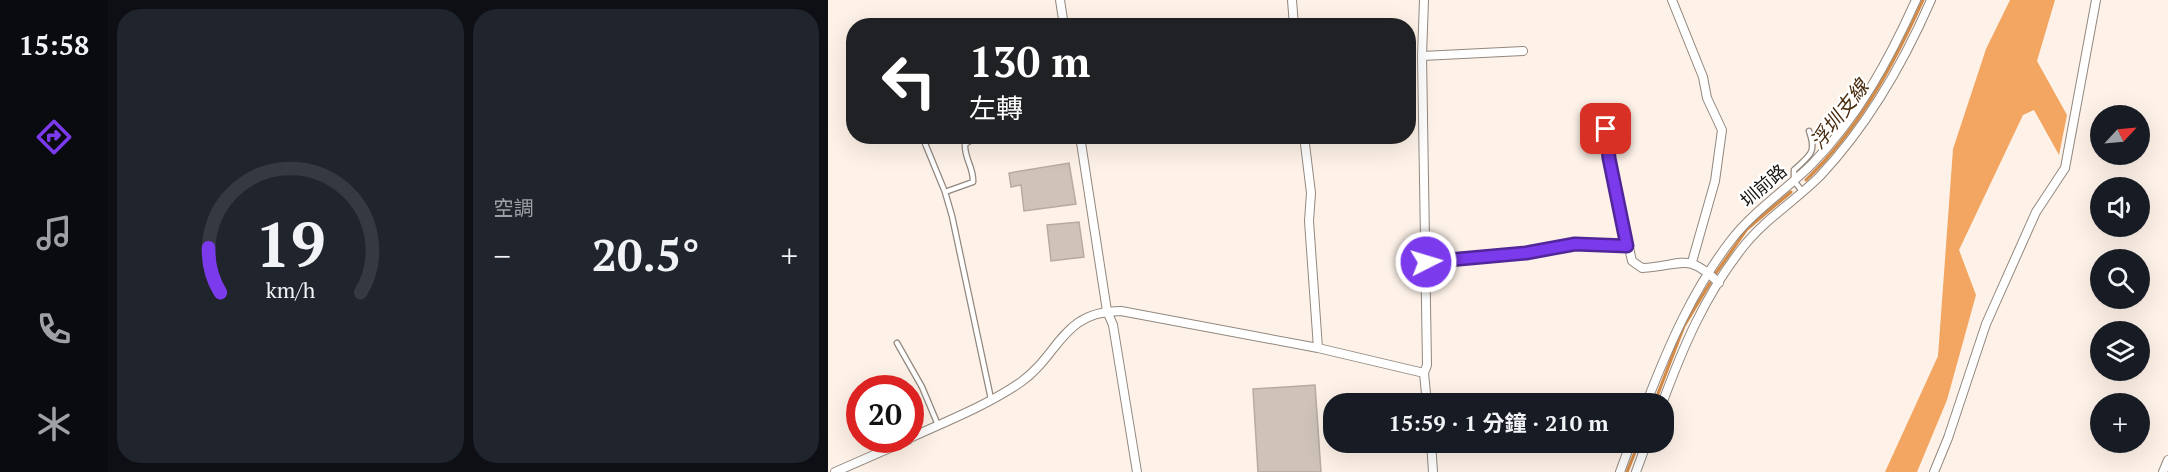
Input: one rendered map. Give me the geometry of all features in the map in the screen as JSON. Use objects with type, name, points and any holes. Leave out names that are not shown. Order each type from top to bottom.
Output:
[{"type":"street","points":[[1060,0],[1063,18]]},
{"type":"street","points":[[1292,0],[1293,18]]},
{"type":"street","points":[[1424,0],[1422,56],[1426,393]]},
{"type":"street","points":[[1672,0],[1703,76],[1707,98],[1722,130],[1714,181],[1692,262]]},
{"type":"street","name":"圳前路","points":[[1650,393],[1673,335],[1708,273],[1747,222],[1794,181],[1828,146],[1866,98],[1916,0]]},
{"type":"street","name":"圳前路","points":[[1666,393],[1695,320],[1719,283],[1754,234],[1803,192],[1831,163],[1876,108],[1931,0]]},
{"type":"street","points":[[1934,472],[1948,438],[1986,324],[2036,212],[2065,168],[2096,0]]},
{"type":"street","points":[[1422,56],[1523,51]]},
{"type":"street","points":[[1606,129],[1609,158],[1632,261],[1642,268],[1692,262],[1719,283]]},
{"type":"street","points":[[1081,144],[1107,311],[1113,325],[1137,472]]},
{"type":"street","points":[[1305,144],[1311,193],[1309,221],[1318,348]]},
{"type":"street","points":[[924,432],[1021,382],[1072,326],[1090,316],[1107,311],[1121,311],[1318,348],[1424,373]]},
{"type":"street","points":[[835,472],[878,453]]},
{"type":"street","points":[[1432,453],[1433,472]]},
{"type":"street","points":[[1620,472],[1627,453]]},
{"type":"street","points":[[1636,472],[1643,453]]},
{"type":"street","points":[[2163,472],[2168,460]]},
{"type":"lane","points":[[1803,192],[1794,181],[1794,170],[1811,153],[1814,145],[1809,130]]},
{"type":"lane","points":[[925,144],[945,192],[991,399]]},
{"type":"lane","points":[[945,192],[973,182],[974,175],[964,152],[965,144]]},
{"type":"lane","points":[[1426,262],[1526,253],[1575,244],[1627,246]]},
{"type":"lane","points":[[897,343],[922,387],[938,425]]},
{"type":"shaded area","points":[[2010,0],[2055,0],[2037,61],[2067,115],[2059,155],[2034,110],[2023,115],[1959,250],[1976,295],[1947,400],[1917,472],[1885,472],[1938,356],[1953,149],[1986,49]]},
{"type":"building","points":[[1069,163],[1076,204],[1024,211],[1021,185],[1011,187],[1009,173]]},
{"type":"building","points":[[1079,222],[1084,257],[1051,261],[1047,225]]},
{"type":"building","points":[[1315,385],[1321,472],[1258,472],[1253,389]]},
{"type":"waterway","name":"浮圳支線","points":[[1806,180],[1842,140],[1873,96],[1900,49],[1923,0]]},
{"type":"waterway","name":"浮圳支線","points":[[1716,273],[1747,229],[1791,192]]},
{"type":"waterway","name":"浮圳支線","points":[[1658,393],[1684,326],[1710,283]]},
{"type":"waterway","name":"浮圳支線","points":[[1627,472],[1635,453]]},
{"type":"route","points":[[1426,262],[1526,253],[1575,244],[1627,246],[1609,158],[1606,129]]}]
